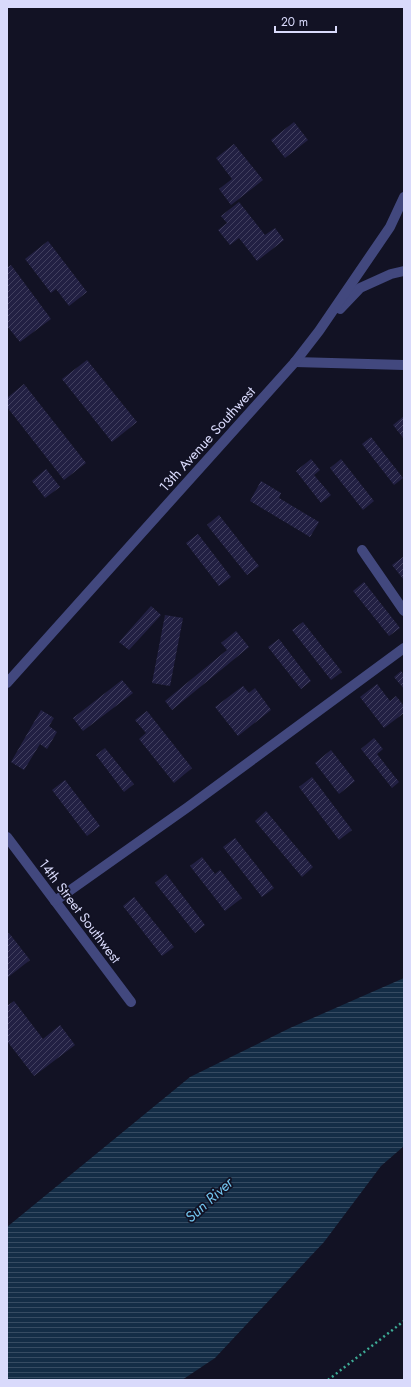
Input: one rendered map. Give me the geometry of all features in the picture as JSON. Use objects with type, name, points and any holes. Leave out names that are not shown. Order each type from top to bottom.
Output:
[{"type":"street","name":"13th Avenue Southwest","points":[[7,683],[296,362],[390,227],[404,197]]},
{"type":"street","points":[[318,331],[360,288],[391,274],[404,271]]},
{"type":"street","points":[[296,362],[404,365]]},
{"type":"street","points":[[362,550],[404,611]]},
{"type":"street","points":[[55,901],[188,807],[404,648]]},
{"type":"street","name":"14th Street Southwest","points":[[7,837],[131,1002]]},
{"type":"path","points":[[328,1380],[404,1321]]},
{"type":"water","name":"Sun River","points":[[404,978],[404,1146],[381,1166],[324,1242],[215,1358],[182,1380],[7,1380],[7,1227],[190,1077],[290,1028]]},
{"type":"building","points":[[294,122],[308,140],[285,158],[271,140]]},
{"type":"building","points":[[234,144],[263,180],[231,205],[219,189],[232,179],[216,158]]},
{"type":"building","points":[[239,202],[265,235],[275,228],[284,240],[257,261],[239,238],[230,245],[218,230],[227,223],[221,216]]},
{"type":"building","points":[[48,241],[87,292],[69,306],[56,289],[51,293],[25,259]]},
{"type":"building","points":[[11,265],[51,319],[20,342],[7,326],[7,268]]},
{"type":"building","points":[[87,360],[137,422],[112,442],[62,379]]},
{"type":"building","points":[[24,384],[86,463],[64,480],[7,407],[7,398]]},
{"type":"building","points":[[404,416],[404,439],[393,425]]},
{"type":"building","points":[[371,437],[403,478],[394,485],[362,444]]},
{"type":"building","points":[[311,459],[320,470],[314,475],[331,495],[321,503],[296,471]]},
{"type":"building","points":[[341,459],[374,501],[363,510],[330,468]]},
{"type":"building","points":[[46,469],[60,487],[45,498],[32,481]]},
{"type":"building","points":[[261,481],[281,493],[279,498],[319,522],[310,537],[250,501]]},
{"type":"building","points":[[219,515],[259,566],[247,575],[207,525]]},
{"type":"building","points":[[198,534],[231,577],[219,586],[186,543]]},
{"type":"building","points":[[403,557],[404,558],[404,580],[392,565]]},
{"type":"building","points":[[364,582],[400,628],[389,636],[353,591]]},
{"type":"building","points":[[151,606],[161,615],[129,650],[119,642]]},
{"type":"building","points":[[165,615],[183,618],[170,686],[152,683]]},
{"type":"building","points":[[303,622],[342,672],[331,680],[292,630]]},
{"type":"building","points":[[236,631],[249,647],[172,710],[165,701],[227,650],[221,643]]},
{"type":"building","points":[[279,639],[311,681],[301,689],[268,647]]},
{"type":"building","points":[[401,671],[404,675],[404,689],[394,677]]},
{"type":"building","points":[[122,680],[133,693],[83,731],[73,718]]},
{"type":"building","points":[[377,684],[390,701],[396,696],[404,706],[404,713],[384,728],[360,697]]},
{"type":"building","points":[[243,686],[249,693],[255,688],[271,710],[238,736],[215,707]]},
{"type":"building","points":[[41,710],[54,718],[49,726],[57,732],[47,749],[40,744],[24,770],[11,762]]},
{"type":"building","points":[[147,711],[192,768],[174,783],[139,739],[146,733],[135,720]]},
{"type":"building","points":[[374,738],[383,749],[377,754],[399,782],[392,788],[361,749]]},
{"type":"building","points":[[105,748],[134,784],[124,792],[96,755]]},
{"type":"building","points":[[331,750],[355,781],[339,794],[315,763]]},
{"type":"building","points":[[312,777],[352,830],[339,840],[299,787]]},
{"type":"building","points":[[65,780],[100,826],[87,836],[52,790]]},
{"type":"building","points":[[266,811],[313,867],[302,877],[255,821]]},
{"type":"building","points":[[235,838],[274,888],[262,897],[223,847]]},
{"type":"building","points":[[202,857],[215,874],[220,870],[242,898],[225,911],[190,866]]},
{"type":"building","points":[[166,874],[205,925],[195,933],[155,883]]},
{"type":"building","points":[[134,897],[174,947],[162,956],[123,906]]},
{"type":"building","points":[[9,933],[30,960],[7,978],[7,935]]},
{"type":"building","points":[[14,1001],[43,1039],[60,1025],[75,1045],[34,1076],[7,1041],[7,1006]]}]
